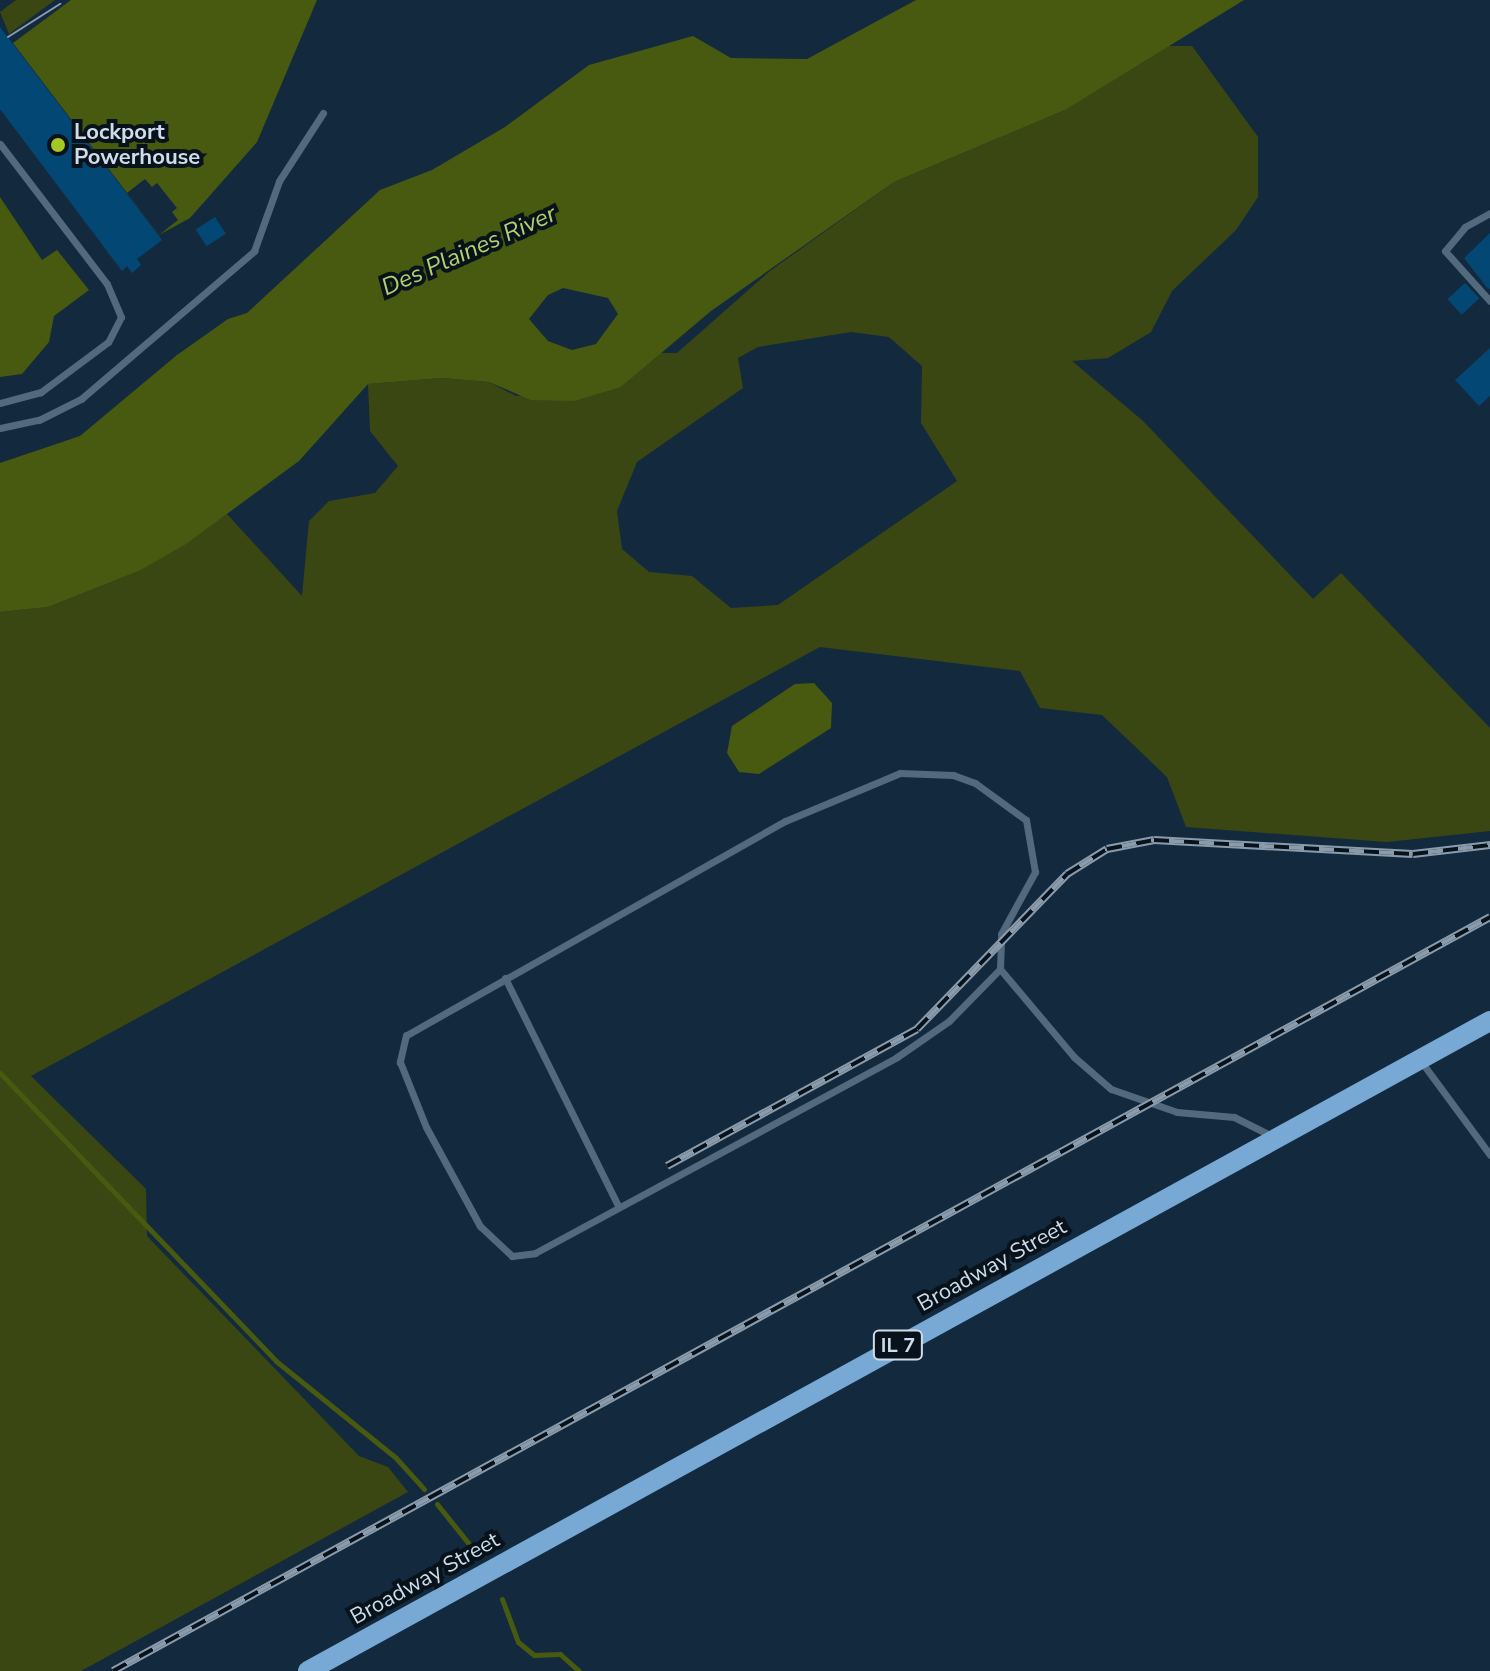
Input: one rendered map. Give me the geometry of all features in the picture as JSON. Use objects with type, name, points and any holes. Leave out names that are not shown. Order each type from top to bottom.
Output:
[{"type":"main road","name":"Broadway Street","points":[[308,1671],[1490,1021]]},
{"type":"lane","points":[[0,428],[39,420],[81,399],[254,251],[279,181],[323,113]]},
{"type":"lane","points":[[0,144],[107,284],[121,317],[108,342],[41,392],[0,403]]},
{"type":"lane","points":[[1490,213],[1465,227],[1445,251],[1490,301]]},
{"type":"lane","points":[[1000,969],[949,1021],[897,1057],[535,1253],[512,1256],[487,1238],[426,1127],[403,1075],[406,1035],[840,793],[874,779],[926,771],[953,775],[999,794],[1017,808],[1031,832],[1035,872],[1001,934],[1000,969],[1074,1057],[1111,1089],[1177,1112],[1234,1117],[1277,1139]]},
{"type":"lane","points":[[505,978],[618,1206]]},
{"type":"lane","points":[[1420,1060],[1490,1155]]},
{"type":"shaded area","points":[[16,0],[55,0],[9,34],[0,12]]},
{"type":"shaded area","points":[[1163,46],[1192,46],[1258,137],[1258,197],[1236,230],[1172,291],[1151,332],[1108,358],[1072,361],[1143,421],[1313,599],[1341,573],[1490,728],[1490,831],[1387,842],[1186,827],[1167,777],[1102,715],[1040,708],[1020,671],[820,647],[31,1076],[146,1189],[147,1236],[359,1456],[388,1467],[408,1492],[81,1671],[0,1671],[0,612],[48,607],[139,571],[227,514],[302,596],[309,521],[329,501],[375,493],[398,466],[370,431],[368,384],[441,378],[489,382],[516,396],[621,387],[661,353],[677,353],[770,271],[894,182],[1065,110]],"holes":[[[851,332],[889,337],[922,366],[921,423],[957,481],[778,605],[731,608],[692,576],[649,572],[622,549],[617,511],[637,462],[743,388],[738,358],[758,347]]]},
{"type":"water","points":[[71,0],[317,0],[257,142],[190,218],[159,235],[13,43]]},
{"type":"water","name":"Des Plaines River","points":[[916,0],[1244,0],[1065,110],[894,182],[711,311],[621,387],[574,401],[531,400],[489,382],[441,378],[368,384],[299,461],[186,544],[139,571],[48,607],[0,612],[0,463],[80,436],[177,355],[228,319],[247,313],[380,190],[432,170],[505,127],[589,65],[693,36],[731,58],[807,59]],"holes":[[[563,288],[608,298],[618,314],[596,344],[572,350],[548,341],[529,319],[548,295]]]},
{"type":"water","points":[[0,197],[42,260],[57,250],[89,290],[54,316],[49,342],[22,374],[0,377]]},
{"type":"water","points":[[814,683],[832,703],[831,728],[759,774],[739,772],[727,753],[732,726],[795,684]]},
{"type":"pier","points":[[145,179],[152,187],[157,183],[177,208],[172,212],[178,220],[159,235],[127,193]]},
{"type":"building","name":"Lockport Powerhouse","points":[[0,27],[162,240],[137,259],[141,265],[132,273],[127,266],[122,271],[0,109]]},
{"type":"building","points":[[215,217],[226,234],[207,246],[196,230]]},
{"type":"building","points":[[1490,233],[1490,288],[1488,289],[1464,258]]},
{"type":"building","points":[[1465,283],[1479,298],[1462,315],[1447,299]]},
{"type":"building","points":[[1490,348],[1490,396],[1479,406],[1455,380]]},
{"type":"waterway","points":[[0,1073],[276,1361],[396,1458],[424,1489]]},
{"type":"waterway","points":[[437,1504],[473,1549]]},
{"type":"waterway","points":[[502,1599],[518,1642],[534,1655],[560,1654],[579,1671]]},
{"type":"tram line","points":[[8,37],[60,4]]},
{"type":"railway","points":[[667,1166],[917,1029],[1067,874],[1107,849],[1154,840],[1413,854],[1490,845]]},
{"type":"railway","points":[[113,1671],[1490,917]]},
{"type":"place","name":"Lockport Powerhouse","points":[[58,145]]}]
